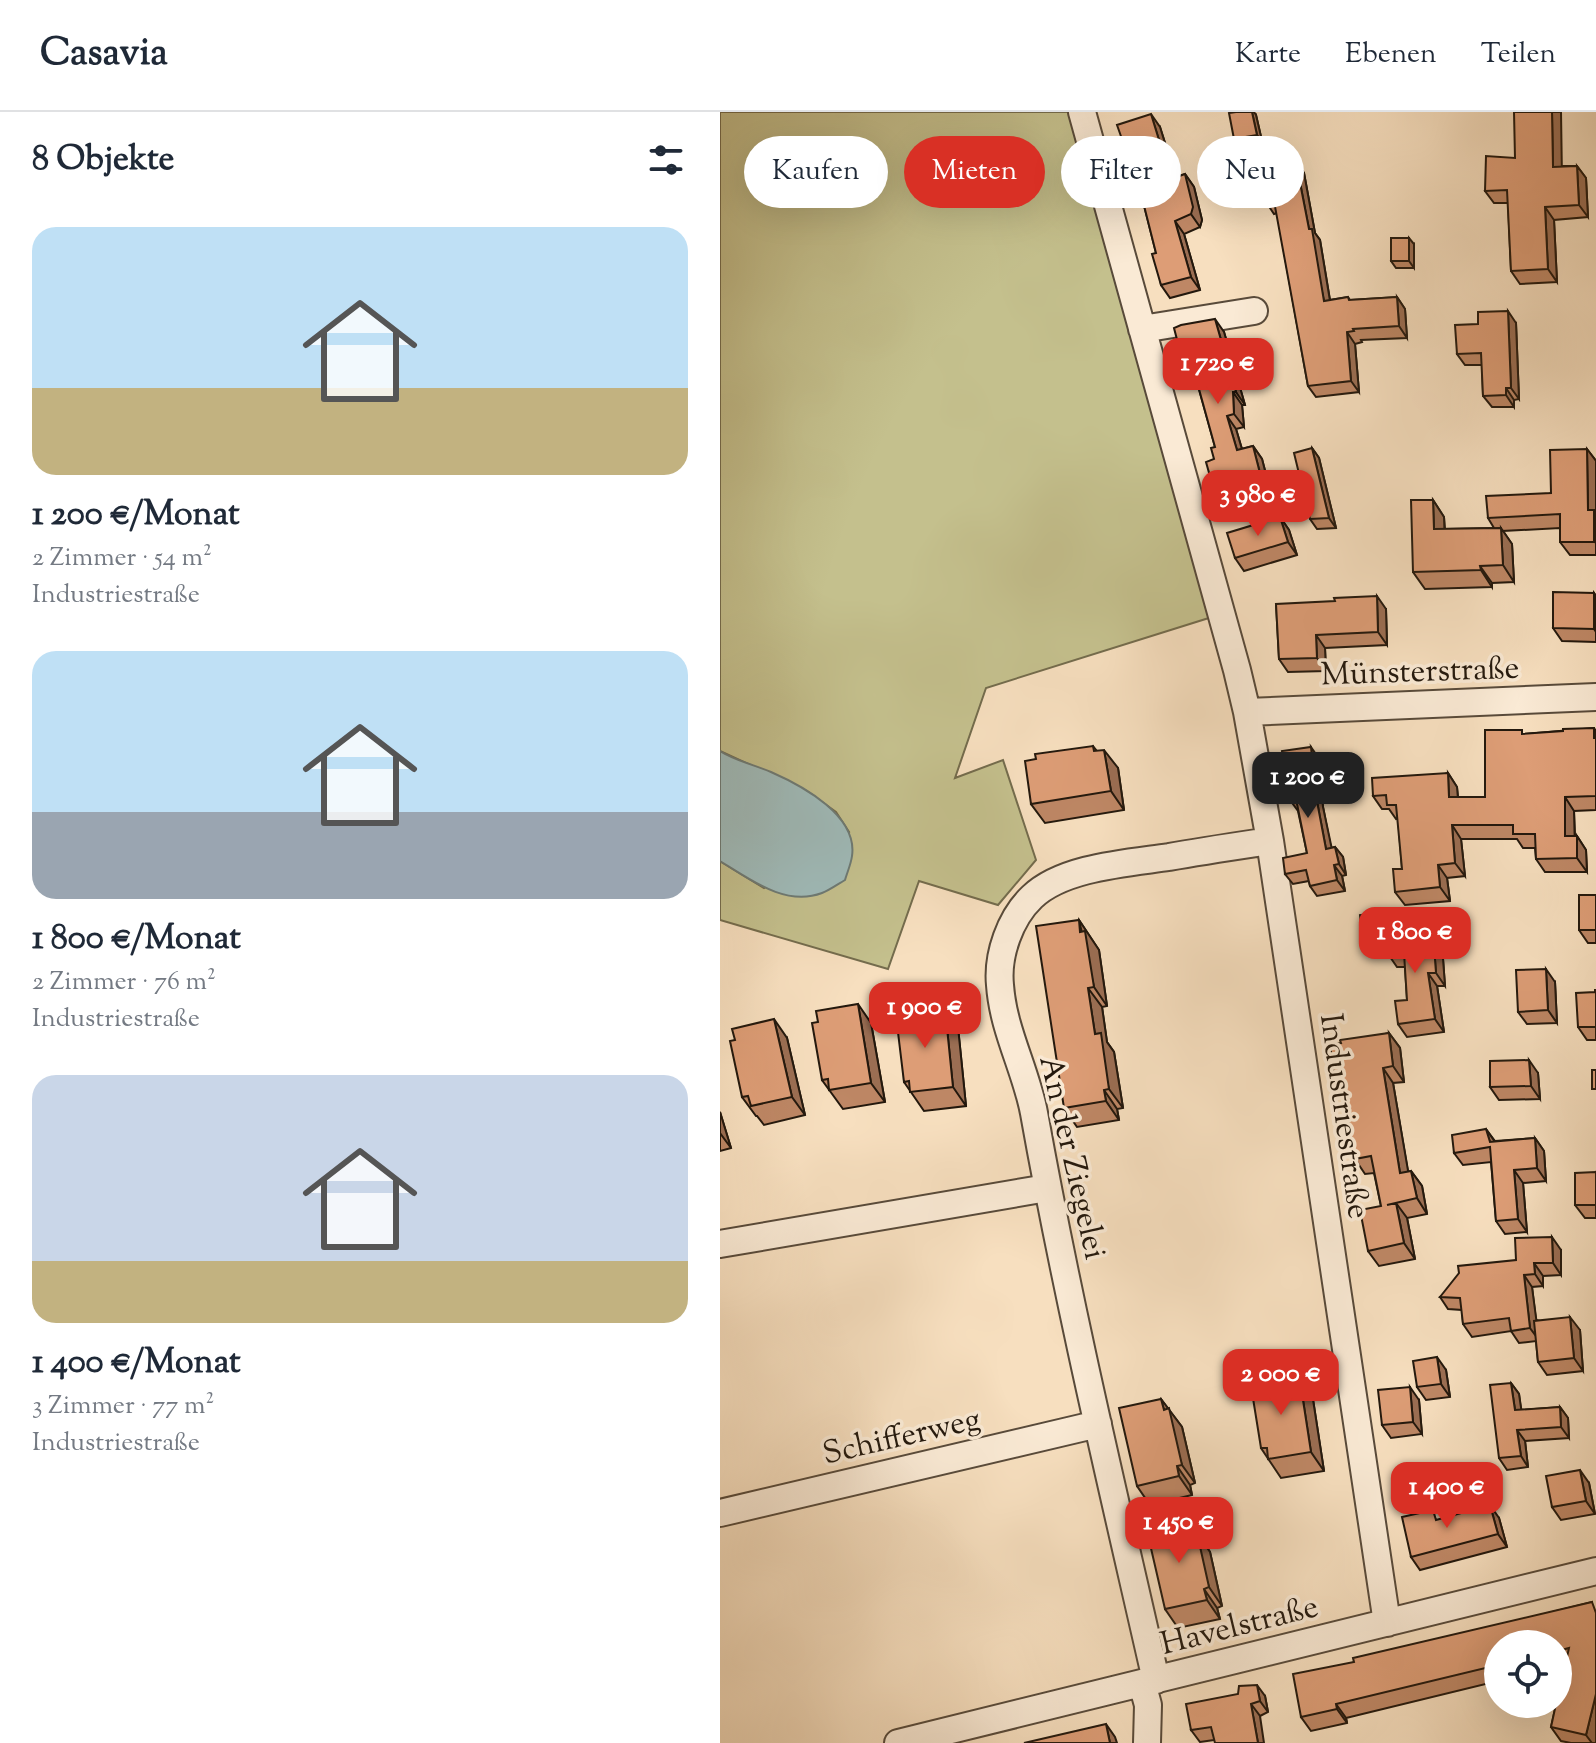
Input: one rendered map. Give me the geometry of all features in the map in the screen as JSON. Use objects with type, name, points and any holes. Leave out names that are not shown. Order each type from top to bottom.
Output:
[{"type":"street","name":"Industriestraße","points":[[1082,112],[1247,712],[1270,841],[1387,1623]]},
{"type":"street","points":[[1142,329],[1254,311]]},
{"type":"street","name":"Münsterstraße","points":[[1247,712],[1596,697]]},
{"type":"street","name":"An der Ziegelei","points":[[1147,1743],[1149,1681],[1033,1108],[1003,1011],[999,983],[1001,956],[1016,918],[1033,896],[1064,877],[1103,867],[1270,841]]},
{"type":"street","points":[[720,1244],[1047,1188]]},
{"type":"street","name":"Schifferweg","points":[[720,1513],[1098,1424]]},
{"type":"street","name":"Havelstraße","points":[[898,1743],[1596,1571]]},
{"type":"shaded area","points":[[720,112],[1077,112],[1083,136],[1061,136],[1061,208],[1103,208],[1212,617],[986,688],[955,778],[1003,760],[1036,860],[998,905],[919,881],[888,969],[720,920],[720,861],[764,888],[849,832],[836,812],[807,791],[720,751]]},
{"type":"water","points":[[720,751],[798,785],[826,804],[846,828],[852,841],[845,880],[822,893],[808,896],[781,894],[720,861]]},
{"type":"building","points":[[1252,112],[1257,135],[1233,136],[1229,113]]},
{"type":"building","points":[[1514,112],[1552,112],[1553,167],[1577,166],[1579,205],[1545,207],[1548,269],[1511,271],[1507,190],[1485,191],[1486,156],[1515,158]]},
{"type":"building","points":[[1151,114],[1158,136],[1121,136],[1117,125]]},
{"type":"building","points":[[1185,174],[1193,207],[1191,214],[1175,221],[1191,277],[1161,285],[1152,254],[1156,253],[1145,208],[1181,208],[1181,175]]},
{"type":"building","points":[[1304,203],[1309,229],[1312,229],[1324,301],[1348,297],[1349,300],[1397,297],[1399,326],[1347,332],[1351,381],[1308,386],[1275,208],[1304,208]]},
{"type":"building","points":[[1391,238],[1409,238],[1409,261],[1391,261]]},
{"type":"building","points":[[1508,311],[1511,388],[1506,388],[1506,395],[1483,396],[1481,353],[1457,354],[1455,325],[1478,324],[1478,312]]},
{"type":"building","points":[[1215,319],[1236,392],[1233,392],[1234,414],[1227,416],[1237,450],[1253,446],[1262,481],[1215,494],[1206,462],[1214,459],[1211,448],[1215,447],[1189,353],[1181,355],[1174,328]]},
{"type":"building","points":[[1312,448],[1329,518],[1310,519],[1294,453]]},
{"type":"building","points":[[1587,449],[1588,510],[1594,510],[1594,542],[1560,542],[1560,514],[1488,518],[1486,496],[1551,493],[1550,450]]},
{"type":"building","points":[[1411,500],[1433,500],[1434,529],[1501,528],[1503,565],[1480,566],[1481,570],[1413,572]]},
{"type":"building","points":[[1280,517],[1288,542],[1235,558],[1227,533]]},
{"type":"building","points":[[1553,592],[1594,593],[1594,629],[1553,628]]},
{"type":"building","points":[[1377,596],[1378,632],[1316,635],[1317,658],[1279,659],[1276,604]]},
{"type":"building","points":[[1594,728],[1596,796],[1565,797],[1565,836],[1577,836],[1577,858],[1536,859],[1535,834],[1513,834],[1513,825],[1452,825],[1455,863],[1438,865],[1440,887],[1395,892],[1393,869],[1402,869],[1396,805],[1387,805],[1386,795],[1373,796],[1372,778],[1448,773],[1449,797],[1485,797],[1485,730],[1522,730],[1522,734]]},
{"type":"building","points":[[1093,746],[1094,751],[1104,750],[1111,791],[1031,804],[1025,761],[1036,759],[1035,754]]},
{"type":"building","points":[[1311,747],[1326,849],[1335,847],[1339,864],[1334,865],[1337,880],[1310,886],[1306,870],[1285,874],[1283,858],[1307,853],[1296,799],[1290,800],[1282,751]]},
{"type":"building","points":[[1579,895],[1596,895],[1596,930],[1579,930]]},
{"type":"building","points":[[1383,912],[1385,931],[1362,934],[1360,915]]},
{"type":"building","points":[[1079,920],[1080,932],[1085,931],[1094,987],[1088,988],[1095,1034],[1101,1033],[1109,1089],[1104,1090],[1106,1101],[1064,1108],[1036,926]]},
{"type":"building","points":[[1433,932],[1436,973],[1428,973],[1435,1019],[1398,1024],[1395,1001],[1407,1000],[1404,953],[1388,954],[1386,936]]},
{"type":"building","points":[[1546,969],[1548,1010],[1518,1012],[1516,970]]},
{"type":"building","points":[[1595,990],[1596,1027],[1578,1027],[1576,993]]},
{"type":"building","points":[[858,1004],[871,1083],[829,1090],[828,1079],[822,1080],[812,1023],[818,1022],[816,1011]]},
{"type":"building","points":[[945,1008],[953,1087],[910,1092],[909,1081],[904,1082],[897,1024],[903,1024],[902,1013]]},
{"type":"building","points":[[774,1019],[792,1097],[751,1106],[748,1096],[742,1097],[730,1041],[735,1040],[732,1029]]},
{"type":"building","points":[[1389,1033],[1393,1066],[1383,1068],[1400,1173],[1411,1171],[1417,1198],[1387,1205],[1396,1203],[1404,1243],[1368,1251],[1360,1210],[1381,1206],[1371,1156],[1355,1159],[1340,1073],[1334,1074],[1330,1044]]},
{"type":"building","points":[[1529,1060],[1531,1086],[1490,1087],[1490,1061]]},
{"type":"building","points":[[1592,1070],[1596,1070],[1596,1089],[1592,1089]]},
{"type":"building","points":[[1486,1129],[1490,1142],[1535,1138],[1537,1168],[1514,1170],[1518,1219],[1496,1221],[1490,1147],[1454,1153],[1452,1135]]},
{"type":"building","points":[[1596,1172],[1596,1205],[1575,1205],[1575,1173]]},
{"type":"building","points":[[1552,1237],[1553,1263],[1534,1263],[1535,1274],[1524,1275],[1530,1328],[1511,1331],[1509,1318],[1463,1324],[1460,1298],[1440,1297],[1459,1273],[1458,1266],[1516,1260],[1515,1238]]},
{"type":"building","points":[[1570,1317],[1574,1358],[1538,1362],[1534,1321]]},
{"type":"building","points":[[1437,1357],[1441,1384],[1417,1387],[1413,1361]]},
{"type":"building","points":[[1299,1374],[1311,1452],[1268,1459],[1267,1448],[1261,1448],[1252,1392],[1258,1391],[1256,1380]]},
{"type":"building","points":[[1511,1383],[1515,1410],[1560,1407],[1561,1427],[1517,1430],[1521,1456],[1499,1458],[1490,1385]]},
{"type":"building","points":[[1410,1387],[1413,1422],[1382,1425],[1378,1390]]},
{"type":"building","points":[[1161,1399],[1164,1410],[1169,1408],[1182,1465],[1177,1466],[1179,1476],[1137,1486],[1119,1408]]},
{"type":"building","points":[[1580,1470],[1586,1501],[1552,1507],[1546,1476]]},
{"type":"building","points":[[1490,1505],[1498,1534],[1411,1557],[1402,1517],[1433,1510],[1436,1520]]},
{"type":"building","points":[[1189,1522],[1191,1534],[1197,1533],[1209,1587],[1204,1589],[1207,1600],[1165,1609],[1147,1531]]},
{"type":"building","points":[[1592,1602],[1596,1613],[1596,1694],[1586,1735],[1551,1727],[1553,1718],[1572,1718],[1572,1630],[1484,1630],[1484,1668],[1336,1704],[1337,1709],[1301,1717],[1293,1674],[1354,1662],[1353,1658]]},
{"type":"building","points":[[1257,1685],[1260,1701],[1251,1704],[1258,1743],[1215,1743],[1211,1727],[1191,1730],[1186,1704],[1238,1694],[1239,1686]]},
{"type":"building","points":[[1106,1724],[1110,1743],[1024,1743]]}]
